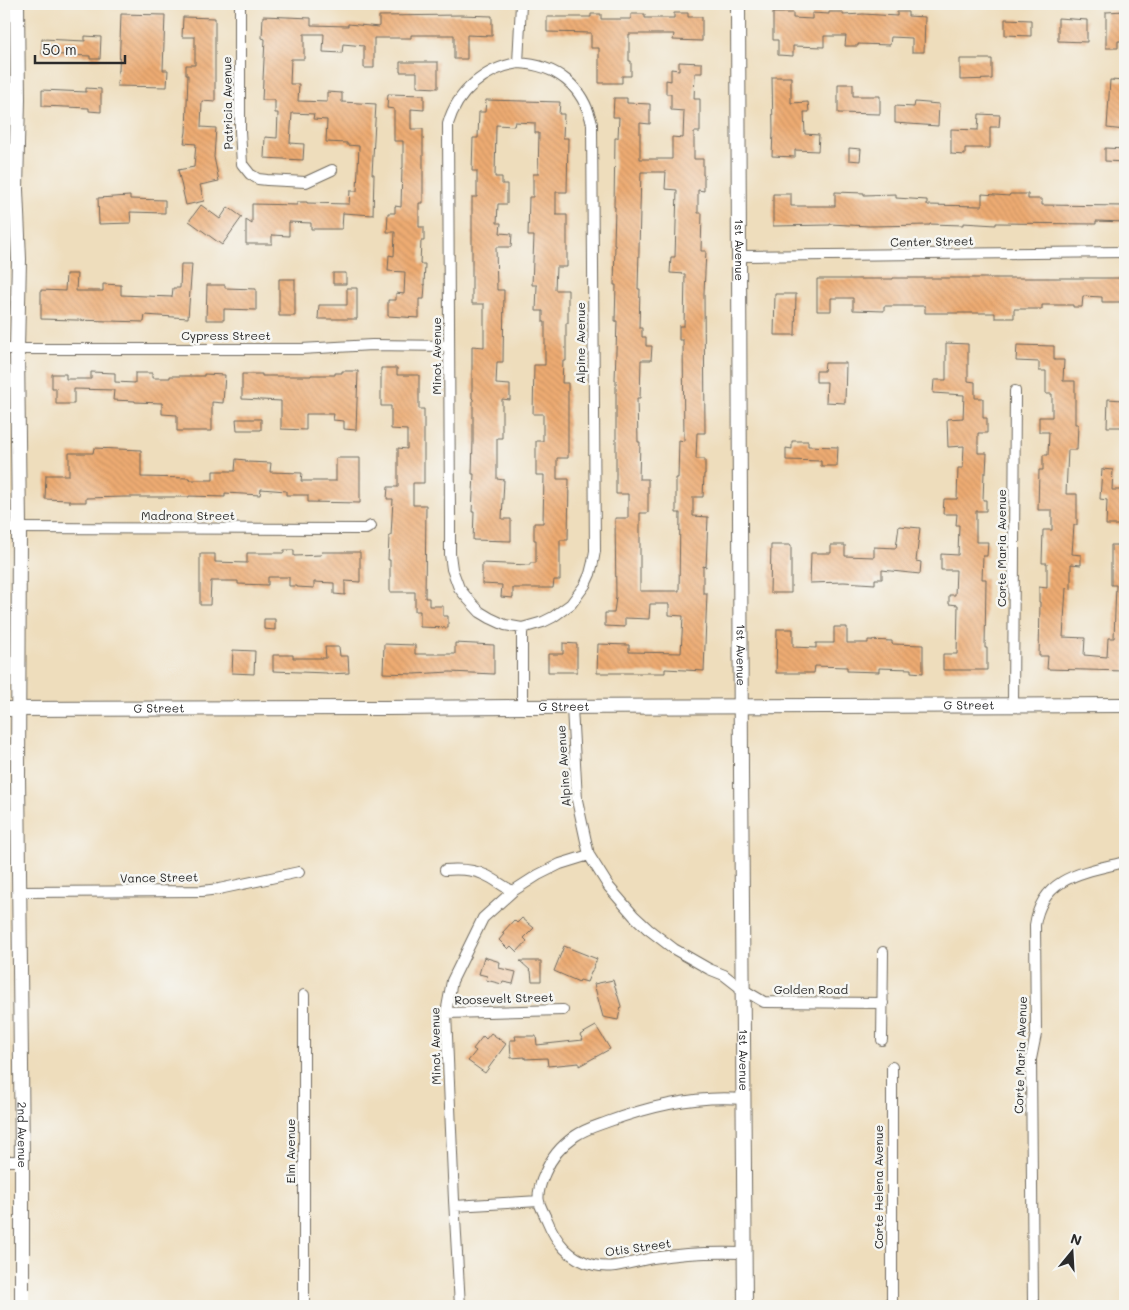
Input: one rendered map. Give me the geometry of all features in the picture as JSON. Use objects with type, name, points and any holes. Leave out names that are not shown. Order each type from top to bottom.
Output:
[{"type":"street","name":"2nd Avenue","points":[[18,4],[16,190],[19,258],[10,349],[19,528],[18,892],[22,1306]]},
{"type":"street","name":"Patricia Avenue","points":[[240,4],[240,131],[242,164],[250,174],[258,179],[267,180],[306,182],[332,170]]},
{"type":"street","points":[[518,62],[521,4]]},
{"type":"street","name":"1st Avenue","points":[[738,4],[745,1306]]},
{"type":"street","name":"Minot Avenue","points":[[518,62],[508,64],[481,78],[457,103],[448,124],[448,346],[450,554],[452,568],[460,588],[480,612],[505,625],[522,628]]},
{"type":"street","name":"Alpine Avenue","points":[[518,62],[532,63],[560,75],[575,88],[586,105],[592,124],[595,551],[585,585],[571,604],[548,620],[522,628]]},
{"type":"street","name":"Center Street","points":[[740,256],[1125,252]]},
{"type":"street","name":"Cypress Street","points":[[10,349],[301,349],[372,345],[448,346]]},
{"type":"street","name":"Corte Maria Avenue","points":[[1013,705],[1015,391]]},
{"type":"street","name":"Madrona Street","points":[[4,528],[366,529],[371,526]]},
{"type":"street","points":[[522,628],[522,707]]},
{"type":"street","name":"G Street","points":[[4,709],[1125,705]]},
{"type":"street","name":"Alpine Avenue","points":[[572,707],[577,800],[589,855],[609,887],[628,910],[648,929],[674,949],[708,969],[724,975],[742,989]]},
{"type":"street","name":"Minot Avenue","points":[[460,1306],[446,1013],[452,981],[483,918],[513,891],[538,875],[560,864],[589,855]]},
{"type":"street","name":"Corte Maria Avenue","points":[[1033,1306],[1031,1059],[1036,1034],[1036,917],[1044,898],[1060,882],[1076,875],[1125,862]]},
{"type":"street","points":[[445,870],[461,868],[484,874],[503,887],[513,891]]},
{"type":"street","name":"Vance Street","points":[[18,892],[202,891],[299,872]]},
{"type":"street","points":[[882,1040],[883,952]]},
{"type":"street","name":"Golden Road","points":[[742,989],[764,1002],[883,1003]]},
{"type":"street","name":"Elm Avenue","points":[[304,995],[304,1306]]},
{"type":"street","name":"Roosevelt Street","points":[[446,1013],[563,1010]]},
{"type":"street","name":"Corte Helena Avenue","points":[[892,1067],[892,1306]]},
{"type":"street","points":[[454,1206],[538,1201],[543,1178],[554,1156],[567,1142],[582,1131],[662,1105],[719,1097],[743,1099]]},
{"type":"street","points":[[4,1162],[22,1161]]},
{"type":"street","name":"Otis Street","points":[[538,1201],[553,1234],[563,1247],[577,1258],[596,1265],[620,1265],[652,1258],[680,1255],[744,1252]]},
{"type":"building","points":[[1125,11],[1125,41],[1118,41],[1118,48],[1106,48],[1106,12]]},
{"type":"building","points":[[829,12],[843,12],[843,15],[897,16],[897,12],[908,12],[908,16],[925,17],[924,52],[912,52],[912,38],[891,37],[890,45],[858,44],[858,46],[845,46],[846,36],[824,36],[824,47],[793,46],[793,56],[778,55],[778,40],[773,40],[773,13],[793,13],[793,18],[812,19],[812,13],[829,14]]},
{"type":"building","points":[[674,13],[688,13],[688,17],[702,17],[702,41],[673,40],[674,34],[629,34],[631,76],[622,76],[622,83],[599,83],[599,48],[591,48],[591,33],[547,32],[547,17],[591,17],[591,14],[601,14],[601,19],[631,19],[631,14],[645,14],[645,18],[674,18]]},
{"type":"building","points":[[121,14],[165,15],[163,70],[168,70],[167,87],[117,86]]},
{"type":"building","points":[[263,16],[311,18],[311,25],[348,26],[348,24],[379,27],[379,16],[492,16],[492,36],[467,35],[467,59],[454,59],[454,35],[411,35],[411,38],[374,38],[374,68],[364,68],[364,46],[343,44],[342,53],[323,52],[324,34],[304,34],[304,59],[291,59],[290,84],[299,84],[298,101],[327,102],[327,92],[342,93],[342,102],[376,104],[372,174],[374,174],[373,215],[343,213],[342,229],[311,229],[311,223],[289,222],[289,236],[272,235],[272,244],[246,244],[246,220],[252,224],[252,204],[297,205],[297,202],[307,202],[349,204],[350,191],[357,191],[359,146],[347,145],[347,143],[326,142],[327,120],[313,119],[314,114],[292,113],[290,143],[304,144],[303,160],[264,158],[265,137],[277,138],[278,113],[275,113],[275,100],[262,100],[265,39],[262,38]]},
{"type":"building","points":[[183,17],[215,18],[215,102],[202,101],[201,127],[216,128],[214,157],[219,181],[200,185],[204,201],[186,205],[178,170],[194,167],[196,144],[184,143],[188,75],[186,75],[186,65],[195,65],[195,37],[182,37]]},
{"type":"building","points":[[1058,18],[1087,20],[1087,42],[1058,41]]},
{"type":"building","points":[[1005,19],[1031,20],[1031,36],[1005,35]]},
{"type":"building","points":[[85,36],[101,37],[100,59],[90,59],[90,56],[42,54],[42,39],[85,41]]},
{"type":"building","points":[[960,59],[992,59],[992,79],[960,80]]},
{"type":"building","points":[[400,62],[438,62],[438,88],[417,87],[417,72],[400,72]]},
{"type":"building","points":[[679,62],[702,63],[702,73],[695,73],[694,99],[700,99],[700,132],[694,132],[694,159],[703,159],[704,175],[704,191],[698,190],[698,213],[702,213],[701,251],[706,251],[704,293],[705,433],[697,433],[696,459],[705,459],[705,474],[703,497],[693,497],[693,516],[708,517],[706,567],[703,566],[703,593],[707,593],[704,671],[665,669],[665,673],[597,673],[598,644],[629,645],[629,652],[681,653],[683,616],[669,615],[669,604],[650,604],[649,619],[625,618],[625,627],[605,626],[605,613],[614,613],[616,597],[615,518],[628,518],[628,494],[616,494],[615,380],[617,321],[615,321],[616,285],[614,285],[614,207],[615,138],[618,138],[619,117],[613,117],[614,98],[627,98],[627,103],[650,104],[650,124],[640,123],[640,159],[672,159],[672,137],[683,138],[684,111],[671,110],[671,94],[666,94],[666,80],[671,81],[671,69],[679,70]],"holes":[[[641,172],[666,172],[665,189],[677,190],[675,257],[671,257],[670,273],[685,274],[684,326],[679,326],[679,340],[683,340],[684,441],[679,440],[678,478],[676,478],[676,513],[680,513],[679,591],[640,591],[640,513],[648,513],[648,479],[639,479],[640,442],[638,442],[637,398],[640,398],[641,360],[651,360],[652,346],[646,346],[646,337],[642,337],[642,328],[639,328]]]},
{"type":"building","points":[[772,77],[791,77],[791,103],[808,102],[809,112],[804,112],[805,134],[819,135],[818,151],[795,150],[795,157],[772,156]]},
{"type":"building","points":[[1110,80],[1125,81],[1125,130],[1107,128]]},
{"type":"building","points":[[838,84],[853,84],[853,96],[880,96],[880,114],[838,113]]},
{"type":"building","points":[[86,88],[101,89],[101,112],[89,111],[89,108],[42,106],[42,90],[86,92]]},
{"type":"building","points":[[388,94],[424,95],[424,110],[411,109],[411,129],[423,129],[423,203],[419,203],[419,227],[424,227],[424,241],[421,241],[420,264],[425,264],[425,285],[424,299],[419,299],[419,318],[388,316],[388,300],[396,300],[396,293],[404,294],[405,272],[388,271],[389,255],[394,256],[395,232],[387,232],[388,213],[395,213],[395,206],[401,207],[403,141],[394,141],[394,109],[387,108]]},
{"type":"building","points":[[486,100],[560,102],[559,114],[564,114],[563,138],[568,138],[567,192],[556,192],[556,215],[567,215],[567,267],[556,267],[555,290],[568,290],[566,361],[563,361],[562,383],[568,383],[568,458],[557,458],[557,479],[569,479],[568,540],[560,540],[560,580],[554,580],[553,588],[513,588],[513,598],[501,597],[502,585],[482,584],[482,563],[530,565],[530,563],[536,563],[534,523],[543,523],[544,475],[536,475],[536,441],[543,441],[543,414],[533,414],[534,365],[545,365],[545,322],[543,322],[543,311],[536,311],[537,285],[532,285],[534,236],[528,236],[529,197],[533,197],[533,174],[538,174],[539,133],[535,133],[535,123],[515,122],[514,126],[496,125],[495,177],[502,177],[502,184],[507,184],[507,204],[498,204],[497,223],[501,223],[500,233],[512,234],[511,247],[496,247],[497,290],[504,290],[503,362],[497,362],[496,384],[510,385],[510,400],[502,399],[502,438],[497,438],[497,479],[504,480],[502,519],[511,519],[511,541],[473,540],[472,346],[484,347],[484,304],[472,304],[472,197],[477,197],[477,171],[472,171],[473,138],[478,138],[479,112],[485,112]]},
{"type":"building","points":[[915,102],[939,104],[938,126],[895,123],[895,106],[914,107]]},
{"type":"building","points":[[979,114],[1000,115],[999,127],[990,127],[990,148],[965,148],[965,155],[951,154],[951,129],[978,130]]},
{"type":"building","points":[[849,148],[861,149],[860,161],[849,160]]},
{"type":"building","points":[[1105,148],[1125,149],[1125,162],[1105,161]]},
{"type":"building","points":[[835,192],[864,193],[864,195],[896,194],[896,198],[927,200],[927,205],[982,206],[982,194],[1009,196],[1010,194],[1028,194],[1028,199],[1042,199],[1042,205],[1125,206],[1125,222],[1096,221],[1096,224],[996,223],[996,225],[963,223],[963,225],[869,226],[830,224],[773,226],[773,194],[791,194],[791,206],[835,206]]},
{"type":"building","points":[[130,196],[130,199],[165,200],[165,213],[130,212],[131,223],[99,224],[98,198]]},
{"type":"building","points":[[201,205],[220,219],[228,207],[242,217],[222,245],[189,221]]},
{"type":"building","points":[[181,264],[192,264],[188,318],[145,315],[144,322],[41,319],[41,290],[65,291],[66,274],[77,274],[76,291],[103,291],[103,284],[121,285],[121,295],[172,297],[173,288],[180,288]]},
{"type":"building","points":[[333,273],[346,273],[346,284],[333,284]]},
{"type":"building","points":[[1125,278],[1125,302],[1102,302],[1102,297],[1083,296],[1082,307],[1073,307],[1073,305],[1042,305],[1042,309],[1014,309],[1014,318],[995,318],[995,313],[925,313],[925,306],[884,306],[884,311],[853,310],[853,298],[831,298],[831,311],[817,311],[817,279]]},
{"type":"building","points":[[279,279],[295,279],[295,316],[279,316]]},
{"type":"building","points":[[207,285],[225,285],[225,288],[256,289],[256,310],[224,309],[224,320],[206,320]]},
{"type":"building","points":[[347,288],[357,288],[357,319],[318,319],[319,305],[347,305]]},
{"type":"building","points":[[775,294],[796,294],[795,335],[774,335]]},
{"type":"building","points":[[946,343],[968,344],[968,381],[975,382],[975,398],[983,398],[983,418],[987,418],[987,433],[978,433],[978,453],[987,453],[983,500],[986,500],[986,511],[976,511],[976,542],[988,542],[987,556],[983,556],[982,579],[986,579],[985,648],[987,648],[987,670],[943,670],[943,654],[957,654],[958,605],[949,604],[949,595],[955,595],[956,570],[941,570],[941,554],[958,555],[959,525],[956,525],[957,514],[943,514],[944,499],[957,499],[958,468],[963,468],[964,446],[948,447],[947,419],[963,418],[964,395],[933,393],[934,380],[946,380]]},
{"type":"building","points":[[1017,345],[1054,346],[1054,360],[1064,360],[1063,381],[1075,381],[1075,424],[1078,424],[1077,450],[1068,450],[1066,494],[1077,494],[1077,525],[1074,525],[1072,554],[1081,555],[1081,565],[1071,564],[1071,589],[1066,588],[1063,637],[1085,638],[1084,655],[1107,657],[1108,638],[1114,638],[1116,585],[1111,585],[1111,545],[1125,545],[1125,671],[1047,669],[1048,656],[1039,656],[1039,587],[1047,588],[1047,563],[1042,563],[1043,530],[1052,530],[1052,510],[1038,510],[1039,470],[1043,470],[1043,455],[1048,455],[1049,432],[1039,432],[1039,417],[1052,417],[1052,394],[1046,394],[1046,371],[1039,371],[1039,362],[1016,361]]},
{"type":"building","points":[[825,363],[846,363],[845,403],[826,402],[827,382],[816,382],[816,371],[824,371]]},
{"type":"building","points":[[381,368],[397,368],[397,375],[419,375],[419,409],[424,409],[424,483],[413,483],[413,505],[426,505],[425,598],[429,598],[429,606],[443,606],[443,616],[448,616],[448,628],[420,627],[420,611],[415,611],[415,592],[390,592],[390,560],[388,560],[393,499],[387,499],[388,487],[398,487],[398,448],[407,449],[407,430],[391,429],[391,406],[381,406]]},
{"type":"building","points":[[342,371],[358,371],[356,430],[344,429],[344,421],[333,420],[334,414],[306,414],[306,430],[281,429],[281,401],[242,399],[242,374],[311,376],[335,375],[335,373],[342,373]]},
{"type":"building","points":[[91,372],[115,373],[115,382],[135,383],[135,373],[152,373],[152,378],[204,376],[204,374],[225,375],[223,403],[212,402],[212,431],[177,431],[177,415],[162,414],[162,403],[113,400],[114,390],[74,389],[74,404],[56,404],[56,388],[52,388],[52,374],[66,374],[66,379],[91,379]]},
{"type":"building","points":[[1108,399],[1123,400],[1125,427],[1107,427]]},
{"type":"building","points":[[236,419],[261,419],[261,430],[237,430]]},
{"type":"building","points":[[792,441],[808,441],[808,446],[838,447],[837,466],[821,466],[821,461],[786,460],[786,448],[792,449]]},
{"type":"building","points":[[94,448],[141,450],[141,477],[190,478],[190,480],[213,480],[213,471],[235,471],[236,459],[246,460],[246,462],[271,463],[270,472],[302,473],[301,481],[336,481],[336,458],[360,458],[360,503],[308,502],[308,495],[286,495],[286,491],[261,489],[260,495],[225,493],[225,497],[86,498],[86,502],[45,499],[46,475],[69,475],[69,453],[93,453]]},
{"type":"building","points":[[1102,469],[1113,470],[1112,490],[1124,490],[1122,525],[1106,525],[1107,500],[1100,499]]},
{"type":"building","points":[[899,526],[920,528],[916,561],[921,562],[920,574],[882,570],[882,579],[875,579],[875,584],[844,582],[810,583],[811,553],[831,553],[831,545],[845,545],[845,556],[874,557],[874,547],[896,548]]},
{"type":"building","points":[[771,545],[791,545],[791,593],[770,593]]},
{"type":"building","points":[[284,550],[294,550],[294,556],[321,555],[322,552],[360,552],[360,582],[345,581],[345,595],[334,594],[334,583],[314,582],[314,588],[289,586],[289,577],[268,577],[268,585],[238,584],[238,581],[211,581],[210,605],[200,605],[200,554],[215,554],[215,562],[247,563],[247,553],[284,553]]},
{"type":"building","points":[[264,619],[275,619],[275,630],[264,629]]},
{"type":"building","points":[[834,627],[847,627],[847,643],[868,643],[868,640],[892,641],[892,644],[923,645],[923,673],[911,672],[911,669],[879,668],[879,672],[847,671],[847,667],[815,666],[814,673],[776,673],[777,629],[793,629],[793,647],[816,648],[816,643],[834,643]]},
{"type":"building","points":[[455,643],[494,645],[494,674],[450,672],[383,673],[384,644],[415,645],[415,654],[455,654]]},
{"type":"building","points":[[563,643],[577,644],[577,672],[548,672],[548,654],[563,654]]},
{"type":"building","points":[[325,647],[339,647],[340,656],[348,656],[349,673],[327,674],[273,671],[273,655],[293,655],[293,658],[326,658]]},
{"type":"building","points":[[233,650],[255,651],[254,674],[232,673]]},
{"type":"building","points":[[522,918],[534,928],[524,938],[527,941],[517,952],[511,946],[508,949],[499,940],[504,934],[502,933],[514,920],[517,923]]},
{"type":"building","points":[[564,946],[597,959],[587,982],[580,980],[579,982],[554,971]]},
{"type":"building","points":[[484,957],[500,962],[499,968],[516,972],[513,984],[503,982],[502,984],[486,980],[487,976],[479,974]]},
{"type":"building","points":[[520,961],[541,961],[541,981],[532,981],[531,971]]},
{"type":"building","points":[[613,980],[621,1006],[618,1020],[603,1017],[594,984]]},
{"type":"building","points":[[596,1026],[610,1049],[579,1066],[579,1063],[548,1066],[547,1058],[511,1058],[510,1040],[516,1040],[515,1036],[536,1036],[537,1045],[583,1040],[580,1035]]},
{"type":"building","points":[[491,1033],[506,1044],[485,1073],[468,1061],[476,1051],[473,1049],[483,1036],[486,1039]]}]
